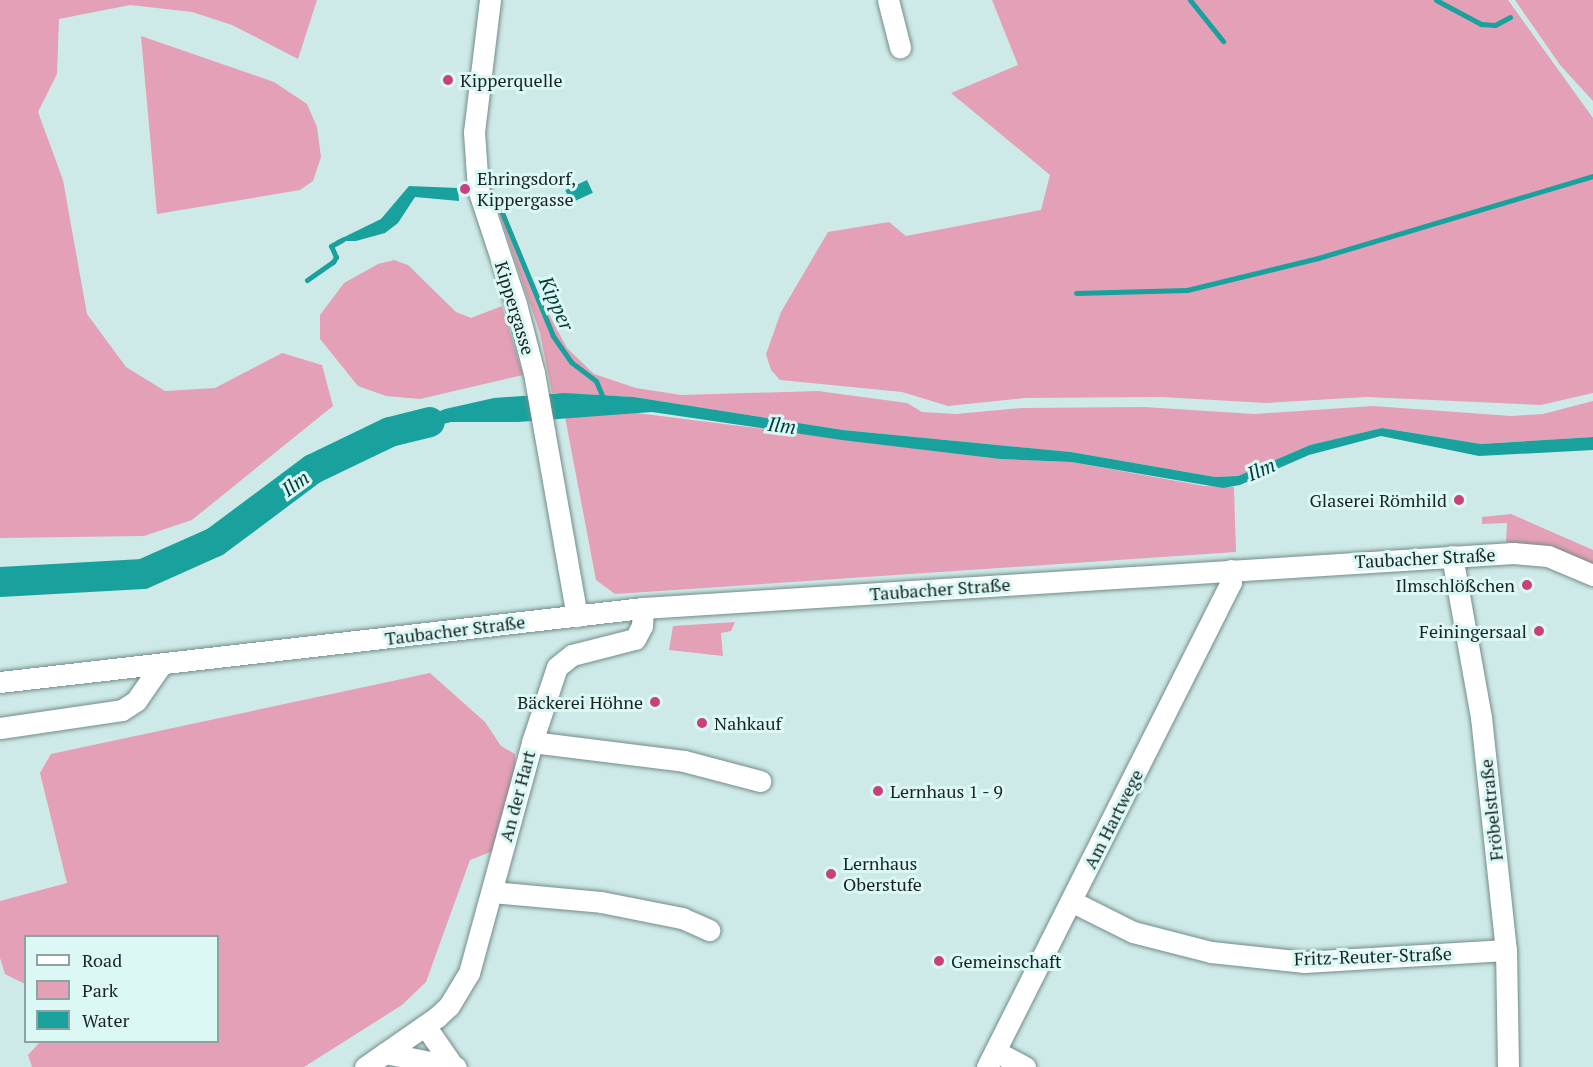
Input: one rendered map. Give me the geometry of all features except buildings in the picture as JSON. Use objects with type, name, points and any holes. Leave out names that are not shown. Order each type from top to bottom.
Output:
[{"type":"street","name":"Kippergasse","points":[[490,0],[477,88],[475,159],[489,228],[516,304],[534,374],[549,445],[577,616]]},
{"type":"street","points":[[888,0],[900,47]]},
{"type":"street","name":"Taubacher Straße","points":[[0,682],[643,608],[1452,556],[1530,553],[1564,561],[1593,575]]},
{"type":"street","name":"Fröbelstraße","points":[[1452,556],[1481,717],[1506,950],[1508,1067]]},
{"type":"street","name":"Am Hartwege","points":[[991,1059],[1231,582],[1232,570]]},
{"type":"street","name":"An der Hart","points":[[365,1067],[426,1027],[449,1006],[469,973],[532,742],[557,667],[572,655],[617,646],[634,639],[642,626],[643,608]]},
{"type":"street","points":[[0,728],[122,710],[136,701],[160,665]]},
{"type":"street","points":[[532,742],[684,761],[760,781]]},
{"type":"street","points":[[492,892],[600,902],[682,918],[709,930]]},
{"type":"street","name":"Fritz-Reuter-Straße","points":[[1071,901],[1133,932],[1173,945],[1222,954],[1304,962],[1506,950]]},
{"type":"street","points":[[426,1027],[455,1067]]},
{"type":"street","points":[[385,1053],[455,1067]]},
{"type":"street","points":[[991,1059],[1025,1067]]},
{"type":"green space","points":[[0,0],[317,0],[298,59],[232,25],[192,12],[130,5],[59,19],[57,74],[38,112],[63,180],[87,314],[126,367],[165,391],[215,388],[282,353],[322,365],[333,406],[192,520],[144,536],[0,538]]},
{"type":"green space","points":[[992,0],[1508,0],[1593,118],[1593,393],[1541,405],[1366,397],[1266,403],[1162,397],[1025,398],[948,406],[902,392],[780,380],[771,370],[766,354],[781,312],[828,232],[889,222],[906,236],[1041,210],[1050,175],[951,93],[1018,65]]},
{"type":"green space","points":[[1515,0],[1593,0],[1593,101],[1560,65]]},
{"type":"green space","points":[[141,36],[274,82],[307,104],[317,127],[321,157],[313,181],[300,190],[157,214]]},
{"type":"green space","points":[[501,203],[538,294],[567,348],[594,374],[636,388],[681,395],[818,391],[907,403],[922,412],[956,414],[1022,408],[1144,407],[1254,414],[1373,406],[1511,416],[1543,414],[1593,401],[1593,437],[1481,444],[1382,428],[1310,445],[1238,476],[1215,477],[1071,452],[843,430],[634,397],[552,393],[540,333],[496,204]]},
{"type":"green space","points":[[394,260],[408,265],[456,312],[471,318],[502,306],[523,375],[420,399],[386,396],[358,386],[320,339],[320,315],[344,283],[378,264]]},
{"type":"green space","points":[[629,412],[1000,459],[1071,462],[1204,486],[1234,487],[1236,552],[615,594],[596,580],[565,417]]},
{"type":"green space","points":[[1511,514],[1593,550],[1593,566],[1534,545],[1506,542],[1507,523],[1482,524],[1482,517]]},
{"type":"green space","points":[[735,622],[731,631],[721,633],[723,656],[669,650],[673,626]]},
{"type":"green space","points":[[430,673],[485,722],[501,746],[515,754],[515,780],[493,851],[470,860],[426,982],[402,1005],[304,1067],[32,1067],[28,1055],[39,1043],[219,1043],[219,935],[24,935],[24,984],[5,974],[0,958],[0,901],[67,883],[40,773],[51,754]]},
{"type":"water","points":[[587,180],[593,193],[571,203],[565,190]]},
{"type":"water","points":[[409,186],[458,188],[459,201],[415,197],[398,223],[385,233],[356,241],[336,241],[381,219]]},
{"type":"water","points":[[564,393],[634,397],[843,430],[1071,452],[1215,477],[1238,476],[1310,445],[1382,428],[1481,444],[1593,437],[1593,450],[1479,456],[1381,436],[1309,455],[1240,485],[1223,488],[1071,462],[1000,459],[842,440],[652,412],[518,422],[451,422],[408,433],[390,432],[445,409],[494,398]]},
{"type":"waterway","points":[[1190,0],[1223,41]]},
{"type":"waterway","points":[[1436,0],[1481,24],[1495,25],[1510,17]]},
{"type":"waterway","points":[[1076,293],[1187,290],[1318,258],[1593,176]]},
{"type":"waterway","name":"Kipper","points":[[498,203],[553,336],[571,362],[596,381],[605,402]]},
{"type":"waterway","name":"Kipper","points":[[307,280],[333,262],[336,257],[331,246],[342,240]]},
{"type":"waterway","name":"Ilm","points":[[0,582],[143,574],[215,542],[313,469],[390,432],[430,422]]},
{"type":"place","name":"Kipperquelle","points":[[448,80]]},
{"type":"place","name":"Ehringsdorf, Kippergasse","points":[[465,189]]},
{"type":"place","name":"Glaserei Römhild","points":[[1459,500]]},
{"type":"place","name":"Ilmschlößchen","points":[[1527,585]]},
{"type":"place","name":"Feiningersaal","points":[[1539,631]]},
{"type":"place","name":"Bäckerei Höhne","points":[[655,702]]},
{"type":"place","name":"Nahkauf","points":[[702,723]]},
{"type":"place","name":"Lernhaus 1 - 9","points":[[878,791]]},
{"type":"place","name":"Lernhaus Oberstufe","points":[[831,874]]},
{"type":"place","name":"Gemeinschaft","points":[[939,961]]}]
